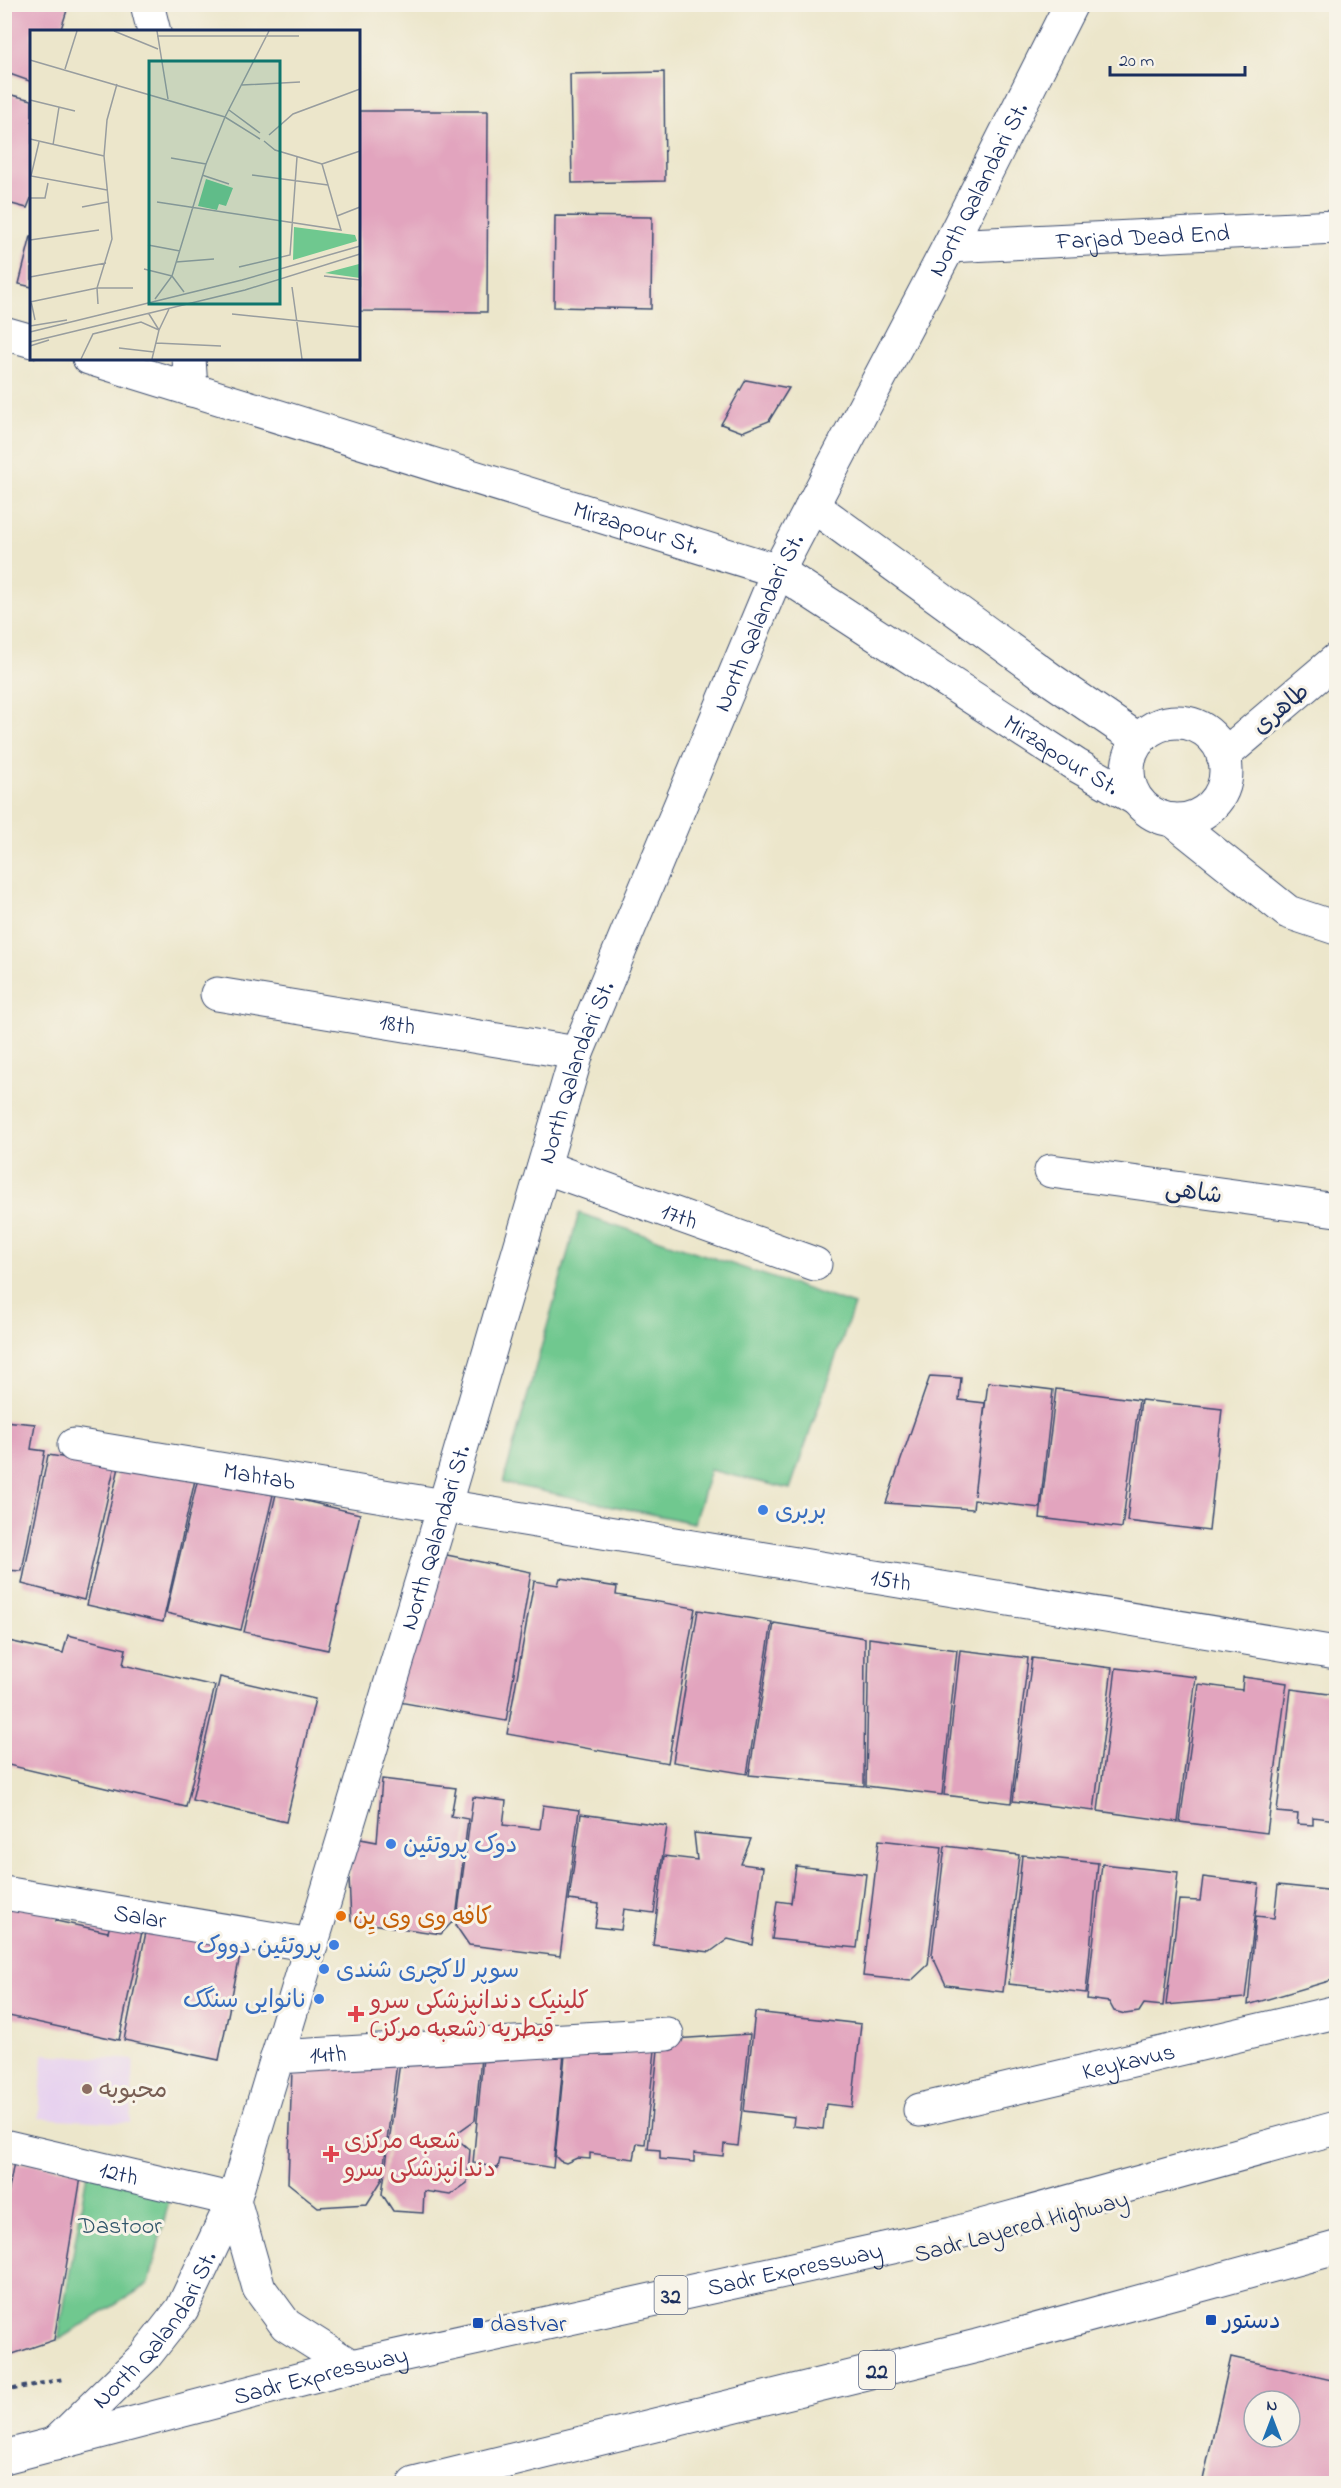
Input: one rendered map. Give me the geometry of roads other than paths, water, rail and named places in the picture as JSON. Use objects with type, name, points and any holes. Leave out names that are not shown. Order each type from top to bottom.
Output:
[{"type":"main road","points":[[147,4],[154,30]]},
{"type":"main road","name":"North Qalandari St.","points":[[55,2444],[146,2356],[182,2309],[234,2200],[444,1507],[577,1053],[778,571],[949,246],[1071,4]]},
{"type":"main road","name":"Farjad Dead End","points":[[949,246],[1336,228]]},
{"type":"main road","points":[[4,333],[30,340]]},
{"type":"main road","name":"Mirzapour St.","points":[[102,360],[190,374],[778,571],[1076,765],[1136,799]]},
{"type":"main road","points":[[812,506],[1053,681],[1139,740]]},
{"type":"main road","name":"طاهری","points":[[1223,756],[1336,660]]},
{"type":"main road","points":[[1178,722],[1193,725],[1206,732],[1216,743],[1223,756],[1226,772],[1223,787],[1215,801],[1204,813],[1189,819],[1173,820],[1159,817],[1146,810],[1136,799],[1129,785],[1128,769],[1131,754],[1139,740],[1150,731],[1163,725],[1178,722]]},
{"type":"main road","points":[[1173,820],[1288,912],[1336,928]]},
{"type":"main road","name":"18th","points":[[217,994],[577,1053]]},
{"type":"main road","name":"17th","points":[[544,1167],[815,1264]]},
{"type":"main road","name":"شاهی","points":[[1051,1171],[1336,1210]]},
{"type":"main road","name":"Mahtab","points":[[75,1445],[444,1507]]},
{"type":"main road","name":"15th","points":[[444,1507],[1336,1653]]},
{"type":"main road","name":"Salar","points":[[4,1893],[311,1945]]},
{"type":"main road","name":"Keykavus","points":[[920,2110],[1336,2012]]},
{"type":"main road","name":"14th","points":[[277,2057],[667,2034]]},
{"type":"main road","name":"Sadr Expressway","points":[[4,2457],[351,2366],[952,2234],[1336,2128]]},
{"type":"main road","name":"Sadr Layered Highway","points":[[4,2471],[954,2245],[1336,2142]]},
{"type":"main road","name":"12th","points":[[4,2146],[234,2200]]},
{"type":"main road","name":"North Qalandari St.","points":[[234,2200],[259,2288],[286,2325],[351,2366]]},
{"type":"main road","name":"22","points":[[414,2484],[977,2346],[1336,2248]]},
{"type":"main road","points":[[457,2484],[980,2354],[1336,2259]]},
{"type":"place","name":"بربری","points":[[763,1510]]},
{"type":"place","name":"دوک پروتئین","points":[[391,1844]]},
{"type":"place","name":"کافه وی وی یِن","points":[[341,1916]]},
{"type":"place","name":"پروتئین دووک","points":[[334,1945]]},
{"type":"place","name":"سوپر لاکچری شندی","points":[[324,1969]]},
{"type":"place","name":"نانوایی سنگک","points":[[319,1999]]},
{"type":"place","name":"کلینیک دندانپزشکی سرو قیطریه (شعبه مرکز)","points":[[356,2014]]},
{"type":"place","name":"محبوبه","points":[[87,2089]]},
{"type":"place","name":"شعبه مرکزی دندانپزشکی سرو","points":[[331,2154]]},
{"type":"place","name":"دستور","points":[[1211,2320]]},
{"type":"place","name":"dastvar","points":[[478,2323]]},
{"type":"park label","name":"Dastoor","points":[[120,2225]]}]
